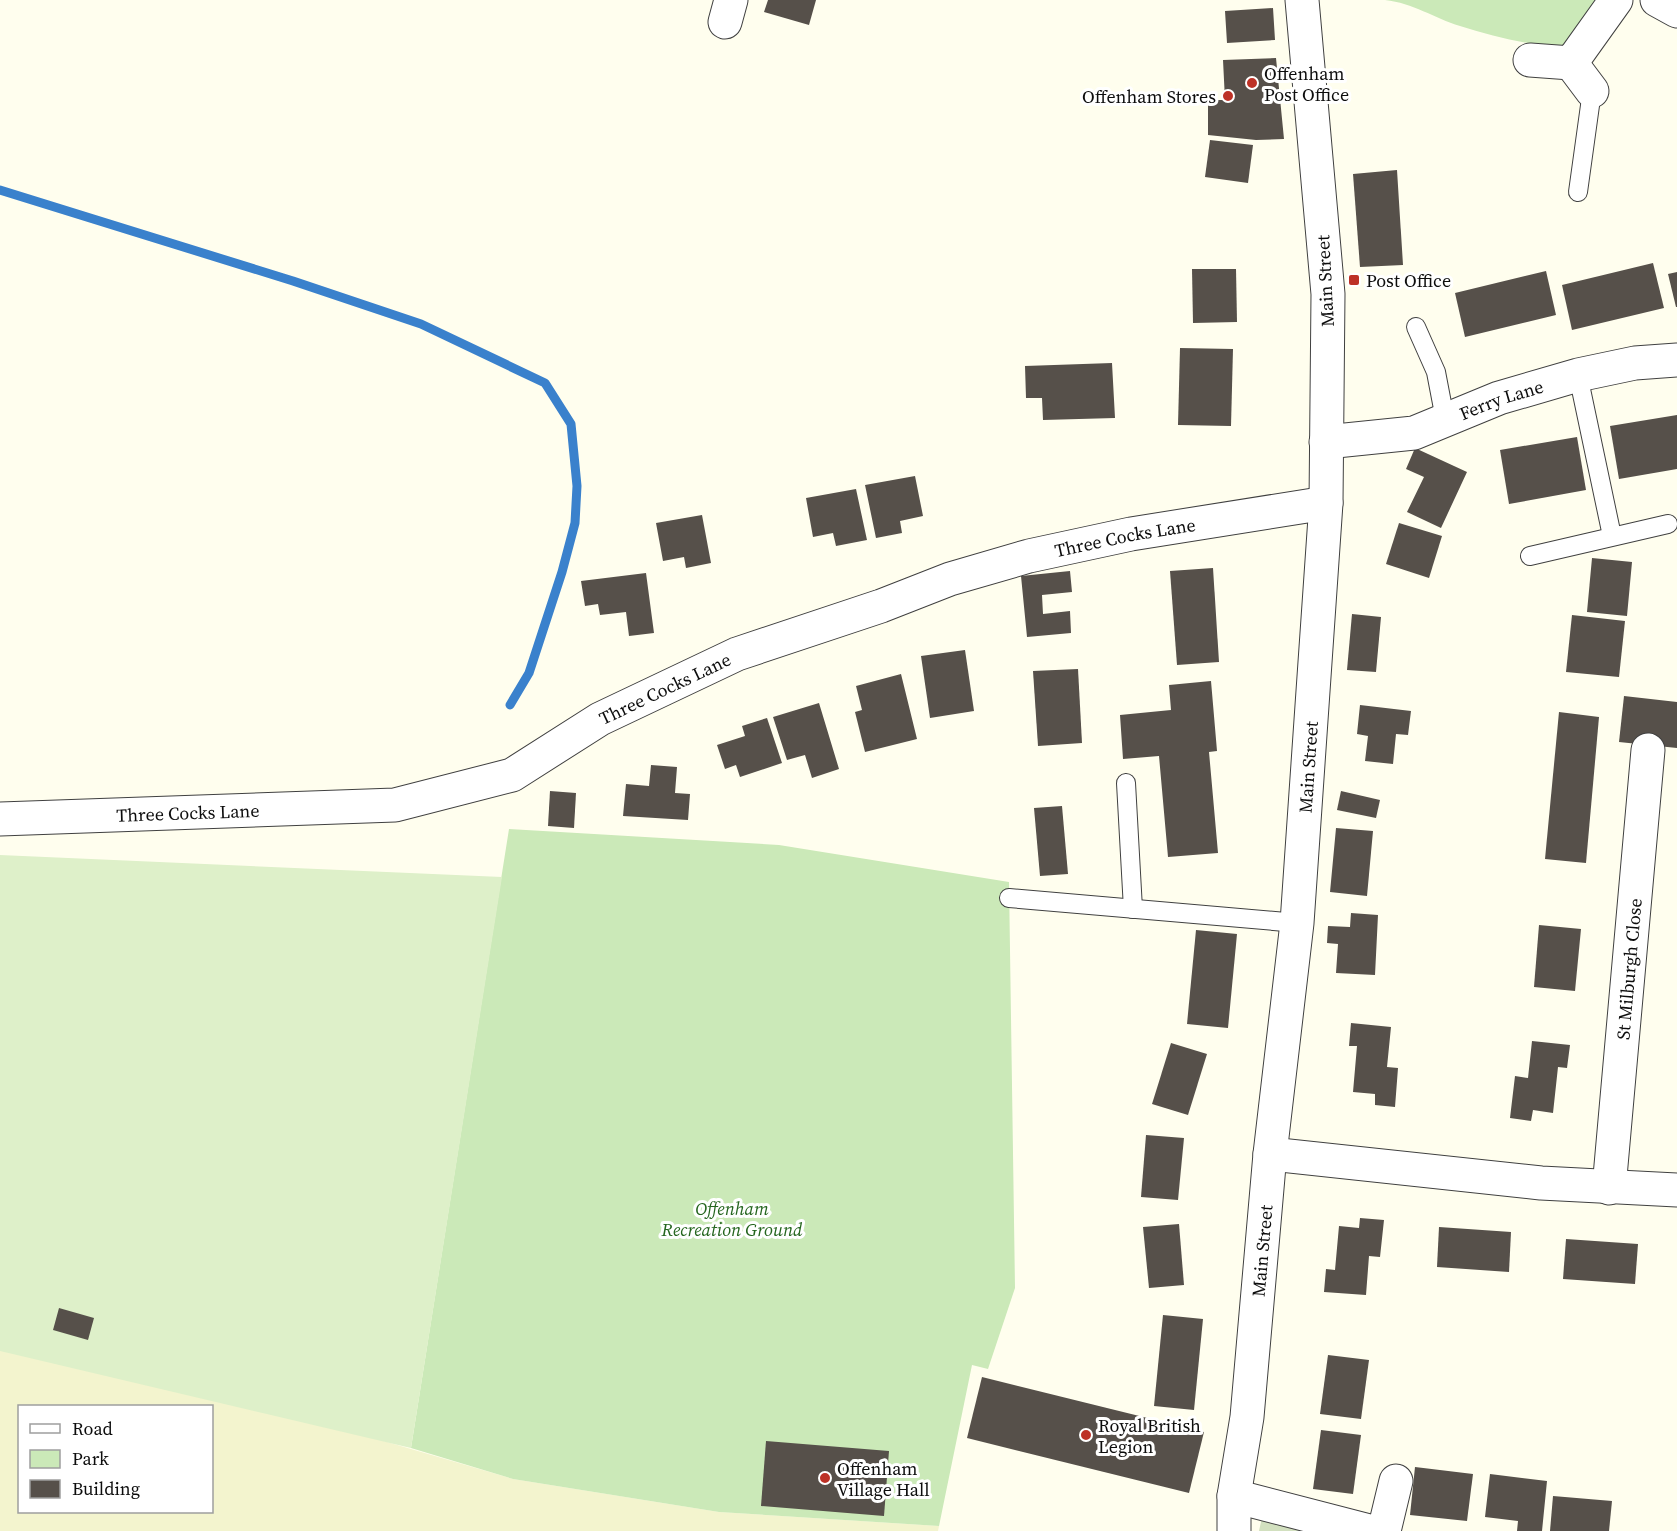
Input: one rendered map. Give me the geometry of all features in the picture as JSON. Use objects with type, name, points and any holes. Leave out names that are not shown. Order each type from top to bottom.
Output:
[{"type":"street","name":"Main Street","points":[[1234,1531],[1234,1496],[1247,1417],[1270,1154],[1298,923],[1326,503],[1328,294],[1302,0]]},
{"type":"street","points":[[1571,63],[1616,0]]},
{"type":"street","points":[[1657,0],[1677,11]]},
{"type":"street","points":[[1530,60],[1571,63],[1592,91]]},
{"type":"street","name":"Ferry Lane","points":[[1326,442],[1414,433],[1499,398],[1578,375],[1635,363],[1677,360]]},
{"type":"street","name":"Three Cocks Lane","points":[[0,819],[395,805],[512,775],[600,719],[737,654],[881,606],[950,579],[1029,556],[1131,534],[1326,503]]},
{"type":"street","name":"St Milburgh Close","points":[[1609,1188],[1648,750]]},
{"type":"street","points":[[1270,1154],[1609,1188],[1677,1191]]},
{"type":"street","points":[[1384,1531],[1396,1481]]},
{"type":"street","points":[[1234,1496],[1369,1531]]},
{"type":"lane","points":[[1578,192],[1592,91]]},
{"type":"lane","points":[[1416,327],[1436,372],[1445,419]]},
{"type":"lane","points":[[1578,375],[1612,536]]},
{"type":"lane","points":[[1530,556],[1668,524]]},
{"type":"lane","points":[[1126,783],[1133,909]]},
{"type":"lane","points":[[1009,898],[1298,923]]},
{"type":"green space","points":[[1385,0],[1598,0],[1566,48],[1525,43],[1486,34],[1450,23],[1414,7]]},
{"type":"green space","name":"Offenham Recreation Ground","points":[[509,829],[779,845],[1009,882],[1015,1288],[988,1369],[972,1365],[939,1526],[719,1512],[513,1479],[411,1448]]},
{"type":"green space","points":[[0,855],[502,877],[411,1448],[0,1351]]},
{"type":"green space","points":[[0,1345],[203,1388],[513,1479],[719,1512],[939,1526],[938,1531],[0,1531]]},
{"type":"green space","points":[[1263,1513],[1330,1531],[1259,1531]]},
{"type":"building","points":[[768,0],[816,0],[809,25],[764,12]]},
{"type":"building","points":[[1273,8],[1275,40],[1227,43],[1225,11]]},
{"type":"building","name":"Offenham Post Office","points":[[1276,58],[1284,139],[1256,140],[1208,135],[1208,100],[1225,100],[1223,60]]},
{"type":"building","points":[[1210,140],[1253,145],[1248,183],[1205,177]]},
{"type":"building","points":[[1397,170],[1403,265],[1360,267],[1353,174]]},
{"type":"building","points":[[1653,263],[1664,308],[1572,330],[1562,285]]},
{"type":"building","points":[[1192,269],[1236,269],[1237,322],[1193,323]]},
{"type":"building","points":[[1546,271],[1556,315],[1465,337],[1455,293]]},
{"type":"building","points":[[1677,272],[1677,307],[1676,307],[1668,274]]},
{"type":"building","points":[[1180,348],[1233,349],[1231,426],[1178,425]]},
{"type":"building","points":[[1112,363],[1115,418],[1043,420],[1042,398],[1026,398],[1025,366]]},
{"type":"building","points":[[1677,415],[1677,469],[1619,479],[1610,426]]},
{"type":"building","points":[[1577,437],[1586,490],[1509,504],[1500,450]]},
{"type":"building","points":[[1415,448],[1467,472],[1441,528],[1407,512],[1424,477],[1406,469]]},
{"type":"building","points":[[915,476],[923,516],[900,521],[902,533],[876,538],[865,485]]},
{"type":"building","points":[[856,489],[867,540],[836,546],[833,533],[813,537],[806,498]]},
{"type":"building","points":[[702,515],[711,563],[686,568],[684,557],[663,561],[656,523]]},
{"type":"building","points":[[1399,523],[1442,536],[1429,578],[1386,564]]},
{"type":"building","points":[[1592,558],[1632,562],[1627,616],[1587,612]]},
{"type":"building","points":[[1213,568],[1219,662],[1177,665],[1170,571]]},
{"type":"building","points":[[1070,571],[1072,592],[1042,595],[1043,614],[1070,611],[1071,633],[1027,637],[1021,576]]},
{"type":"building","points":[[646,573],[654,633],[629,636],[626,612],[600,615],[598,604],[585,606],[581,581]]},
{"type":"building","points":[[1352,614],[1381,617],[1376,672],[1347,670]]},
{"type":"building","points":[[1572,615],[1625,621],[1619,677],[1566,672]]},
{"type":"building","points":[[965,650],[974,711],[930,718],[921,656]]},
{"type":"building","points":[[1078,669],[1082,743],[1038,746],[1033,671]]},
{"type":"building","points":[[901,674],[917,739],[865,752],[855,712],[862,710],[856,686]]},
{"type":"building","points":[[1211,681],[1217,751],[1209,752],[1218,853],[1168,857],[1159,756],[1123,759],[1120,715],[1171,710],[1169,685]]},
{"type":"building","points":[[1624,696],[1677,702],[1677,748],[1619,742]]},
{"type":"building","points":[[819,703],[839,769],[812,778],[805,755],[787,760],[773,717]]},
{"type":"building","points":[[1360,705],[1411,711],[1408,735],[1396,734],[1393,764],[1365,761],[1368,736],[1357,734]]},
{"type":"building","points":[[1559,712],[1599,717],[1586,863],[1545,859]]},
{"type":"building","points":[[767,718],[782,763],[740,777],[736,765],[725,769],[717,745],[745,736],[742,726]]},
{"type":"building","points":[[651,765],[677,767],[675,793],[690,794],[688,820],[623,816],[626,784],[649,786]]},
{"type":"building","points":[[550,791],[576,793],[574,828],[548,826]]},
{"type":"building","points":[[1341,791],[1380,800],[1376,818],[1337,810]]},
{"type":"building","points":[[1062,806],[1068,874],[1040,876],[1034,808]]},
{"type":"building","points":[[1336,828],[1373,831],[1367,896],[1330,892]]},
{"type":"building","points":[[1351,913],[1378,915],[1375,975],[1336,973],[1338,944],[1327,943],[1328,926],[1350,927]]},
{"type":"building","points":[[1539,925],[1581,929],[1575,991],[1534,987]]},
{"type":"building","points":[[1196,930],[1237,934],[1228,1028],[1187,1024]]},
{"type":"building","points":[[1351,1023],[1391,1027],[1387,1067],[1398,1068],[1395,1107],[1375,1105],[1375,1094],[1353,1092],[1357,1046],[1349,1046]]},
{"type":"building","points":[[1532,1041],[1570,1045],[1567,1068],[1558,1067],[1553,1113],[1533,1110],[1531,1121],[1510,1118],[1515,1076],[1528,1078]]},
{"type":"building","points":[[1171,1043],[1207,1054],[1188,1115],[1152,1104]]},
{"type":"building","points":[[1146,1135],[1184,1138],[1178,1200],[1141,1197]]},
{"type":"building","points":[[1360,1218],[1384,1220],[1380,1257],[1369,1256],[1366,1295],[1324,1292],[1326,1269],[1335,1270],[1339,1226],[1359,1228]]},
{"type":"building","points":[[1179,1224],[1184,1285],[1149,1288],[1143,1227]]},
{"type":"building","points":[[1439,1227],[1511,1232],[1509,1272],[1437,1267]]},
{"type":"building","points":[[1566,1239],[1638,1244],[1635,1284],[1563,1279]]},
{"type":"building","points":[[59,1308],[94,1318],[88,1340],[53,1330]]},
{"type":"building","points":[[1163,1315],[1203,1319],[1194,1410],[1154,1406]]},
{"type":"building","points":[[1328,1355],[1369,1360],[1361,1419],[1320,1414]]},
{"type":"building","name":"Royal British Legion","points":[[982,1377],[1204,1432],[1189,1493],[967,1438]]},
{"type":"building","points":[[1321,1430],[1361,1435],[1353,1494],[1313,1489]]},
{"type":"building","name":"Offenham Village Hall","points":[[766,1441],[889,1451],[884,1516],[761,1506]]},
{"type":"building","points":[[1415,1467],[1473,1474],[1467,1521],[1410,1515]]},
{"type":"building","points":[[1490,1474],[1547,1481],[1542,1531],[1517,1531],[1518,1521],[1485,1517]]},
{"type":"building","points":[[1553,1496],[1612,1501],[1609,1531],[1550,1531]]},
{"type":"waterway","points":[[0,190],[293,281],[421,324],[545,383],[571,424],[577,486],[575,523],[562,572],[529,673],[510,705]]},
{"type":"place","name":"Offenham Post Office","points":[[1252,83]]},
{"type":"place","name":"Offenham Stores","points":[[1228,96]]},
{"type":"place","name":"Post Office","points":[[1354,280]]},
{"type":"place","name":"Royal British Legion","points":[[1086,1435]]},
{"type":"place","name":"Offenham Village Hall","points":[[825,1478]]}]
